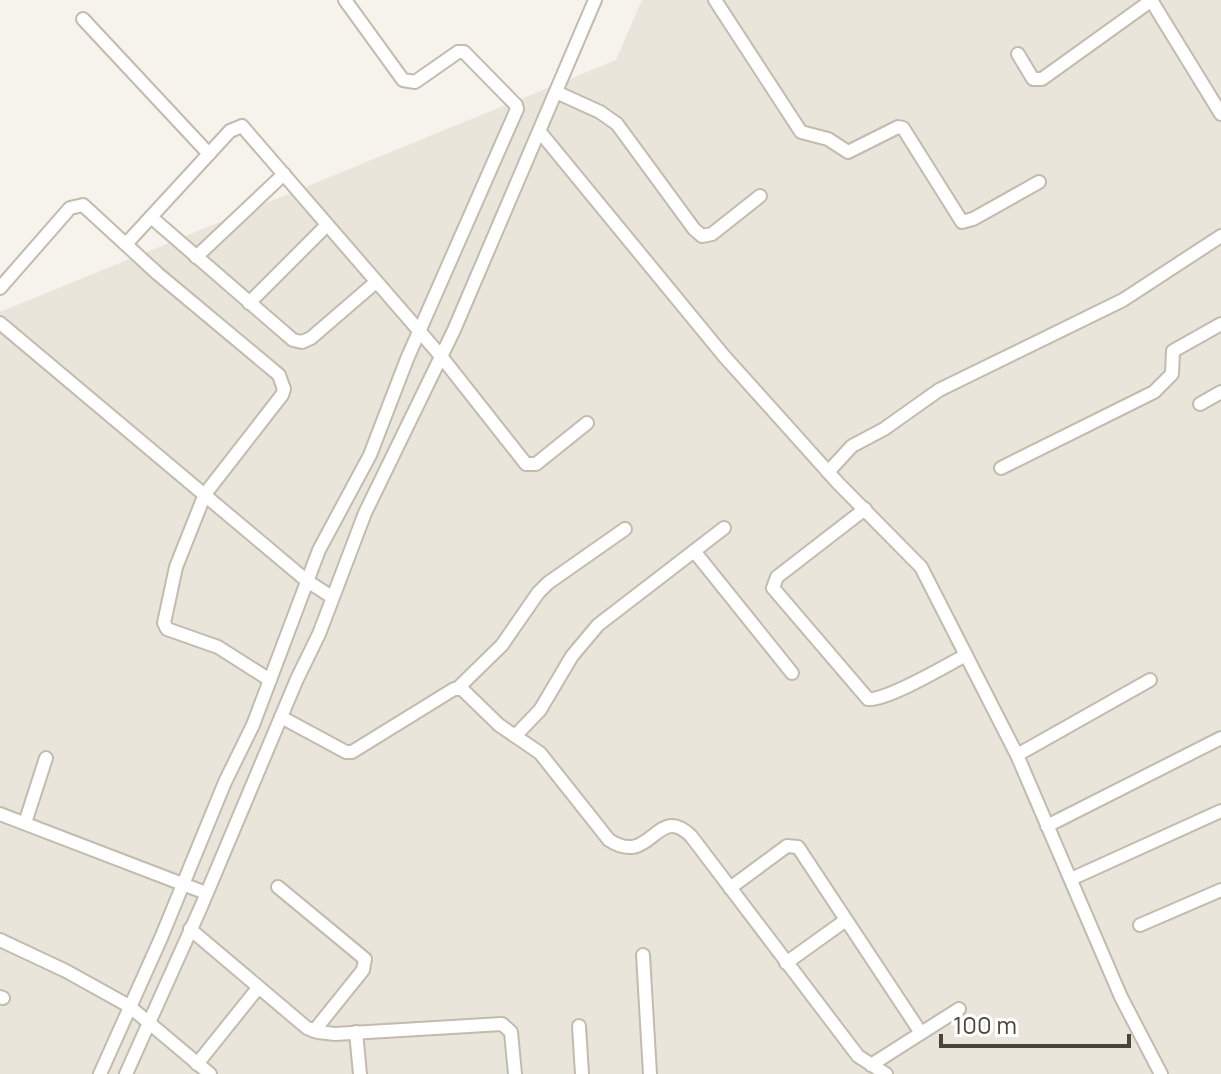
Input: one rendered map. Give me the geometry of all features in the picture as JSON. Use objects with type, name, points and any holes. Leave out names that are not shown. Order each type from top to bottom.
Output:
[{"type":"street","points":[[100,1074],[190,929],[193,887],[225,782],[253,725],[270,680],[319,589],[365,513],[516,106],[464,52],[458,52],[415,82],[403,80],[345,0]]},
{"type":"street","points":[[126,1074],[138,1014],[161,938],[193,887],[281,717],[319,589],[332,522],[540,132],[595,0]]},
{"type":"street","points":[[715,0],[801,132],[828,139],[848,152],[898,127],[903,128],[962,222],[973,219],[1039,182]]},
{"type":"street","points":[[1018,54],[1033,79],[1042,79],[1151,0],[1221,114]]},
{"type":"street","points":[[83,19],[209,154]]},
{"type":"street","points":[[556,92],[600,112],[617,124],[702,236],[712,234],[760,196]]},
{"type":"street","points":[[126,244],[230,131],[242,126],[429,343],[526,464],[536,464],[587,423]]},
{"type":"street","points":[[540,132],[724,356],[828,472],[921,567],[1017,755],[1121,997],[1161,1074]]},
{"type":"street","points":[[196,257],[284,174]]},
{"type":"street","points":[[0,288],[70,208],[78,205],[88,208],[279,375],[282,395],[205,494],[176,567],[165,626],[218,647],[270,680]]},
{"type":"street","points":[[151,217],[287,336],[302,342],[311,338],[376,282]]},
{"type":"street","points":[[249,303],[327,225]]},
{"type":"street","points":[[828,472],[852,446],[884,429],[939,390],[1123,300],[1221,236]]},
{"type":"street","points":[[0,323],[319,589]]},
{"type":"street","points":[[1001,468],[1154,392],[1172,374],[1173,351],[1221,324]]},
{"type":"street","points":[[1200,404],[1221,392]]},
{"type":"street","points":[[865,509],[777,577],[773,588],[868,699],[896,690],[966,655]]},
{"type":"street","points":[[515,736],[540,710],[572,656],[598,625],[724,528]]},
{"type":"street","points":[[281,717],[346,752],[352,752],[458,688],[502,645],[548,583],[625,529]]},
{"type":"street","points":[[694,551],[792,673]]},
{"type":"street","points":[[1017,755],[1150,680]]},
{"type":"street","points":[[458,688],[465,691],[499,725],[540,753],[609,840],[627,849],[637,847],[666,826],[682,827],[858,1056],[886,1074]]},
{"type":"street","points":[[1047,826],[1221,738]]},
{"type":"street","points":[[25,823],[46,758]]},
{"type":"street","points":[[1071,879],[1221,811]]},
{"type":"street","points":[[0,814],[193,887]]},
{"type":"street","points":[[730,888],[787,846],[794,845],[921,1033]]},
{"type":"street","points":[[278,887],[365,959],[363,970],[314,1031]]},
{"type":"street","points":[[1140,925],[1221,890]]},
{"type":"street","points":[[786,963],[846,920]]},
{"type":"street","points":[[190,929],[297,1021],[314,1031],[335,1034],[502,1024],[511,1032],[515,1074]]},
{"type":"street","points":[[0,940],[66,971],[138,1014],[210,1074]]},
{"type":"street","points":[[643,955],[650,1074]]},
{"type":"street","points":[[197,1064],[258,988]]},
{"type":"street","points":[[871,1065],[959,1009]]},
{"type":"street","points":[[579,1026],[582,1074]]},
{"type":"street","points":[[356,1032],[360,1074]]},
{"type":"shaded area","points":[[642,0],[1221,0],[1221,1074],[0,1074],[0,312],[616,60]]}]
